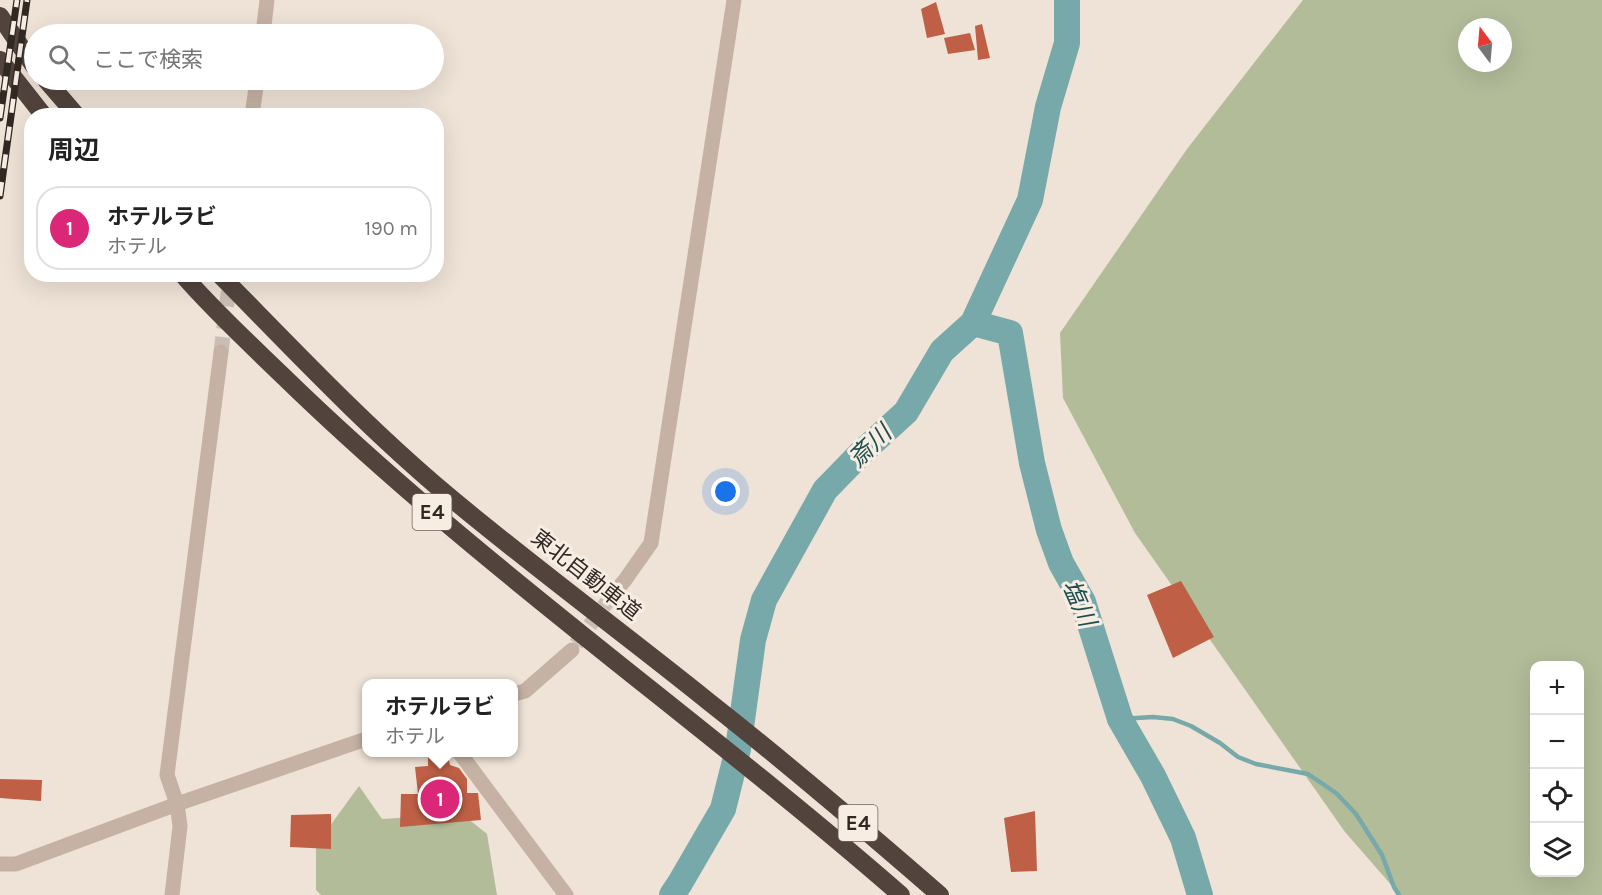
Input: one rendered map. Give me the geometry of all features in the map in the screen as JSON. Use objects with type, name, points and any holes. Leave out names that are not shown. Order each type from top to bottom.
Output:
[{"type":"highway","points":[[0,16],[24,51]]},
{"type":"highway","points":[[0,60],[38,108]]},
{"type":"highway","points":[[55,90],[70,108]]},
{"type":"highway","name":"E4","points":[[190,282],[338,429],[430,511],[842,844],[901,895]]},
{"type":"highway","name":"東北自動車道","points":[[227,282],[353,410],[445,493],[709,701],[940,895]]},
{"type":"street","points":[[264,24],[267,0]]},
{"type":"street","points":[[610,598],[651,543],[734,0]]},
{"type":"street","points":[[253,108],[256,90]]},
{"type":"street","points":[[172,895],[180,826],[177,804],[167,776],[221,352]]},
{"type":"street","points":[[518,693],[525,691],[572,650]]},
{"type":"street","points":[[0,864],[16,864],[177,804],[362,740]]},
{"type":"street","points":[[462,757],[566,895]]},
{"type":"green space","points":[[1303,0],[1602,0],[1602,895],[1400,895],[1345,832],[1135,533],[1063,398],[1060,333],[1187,149]]},
{"type":"green space","points":[[359,786],[382,819],[462,814],[487,834],[497,895],[321,895],[316,890],[316,845]]},
{"type":"building","points":[[936,2],[945,34],[927,38],[921,9]]},
{"type":"building","points":[[982,24],[990,58],[978,60],[975,26]]},
{"type":"building","points":[[970,33],[975,50],[948,54],[944,38]]},
{"type":"building","points":[[1181,581],[1214,637],[1173,658],[1147,595]]},
{"type":"building","points":[[428,757],[448,757],[450,765],[459,768],[467,779],[467,793],[478,793],[481,820],[400,827],[401,794],[418,794],[415,767],[428,766]]},
{"type":"building","points":[[0,779],[42,780],[41,801],[0,798]]},
{"type":"building","points":[[1035,811],[1037,871],[1011,872],[1004,818]]},
{"type":"building","points":[[331,814],[331,849],[290,847],[291,815]]},
{"type":"waterway","name":"斎川","points":[[672,895],[723,809],[738,749],[753,640],[764,600],[825,490],[906,412],[942,351],[973,323],[1030,200],[1048,107],[1067,43],[1067,0]]},
{"type":"waterway","name":"塩川","points":[[973,323],[1010,333],[1032,463],[1049,530],[1061,563],[1083,602],[1120,719],[1153,776],[1183,838],[1200,895]]},
{"type":"waterway","points":[[1120,719],[1153,717],[1173,719],[1191,726],[1238,757],[1256,764],[1308,774],[1336,793],[1356,814],[1382,855],[1399,895]]},
{"type":"tunnel","points":[[221,352],[229,282]]},
{"type":"tunnel","points":[[576,644],[610,598]]},
{"type":"railway","points":[[0,118],[17,0]]},
{"type":"railway","points":[[0,196],[27,0]]},
{"type":"place","name":"ホテルラビ","points":[[440,799]]}]
